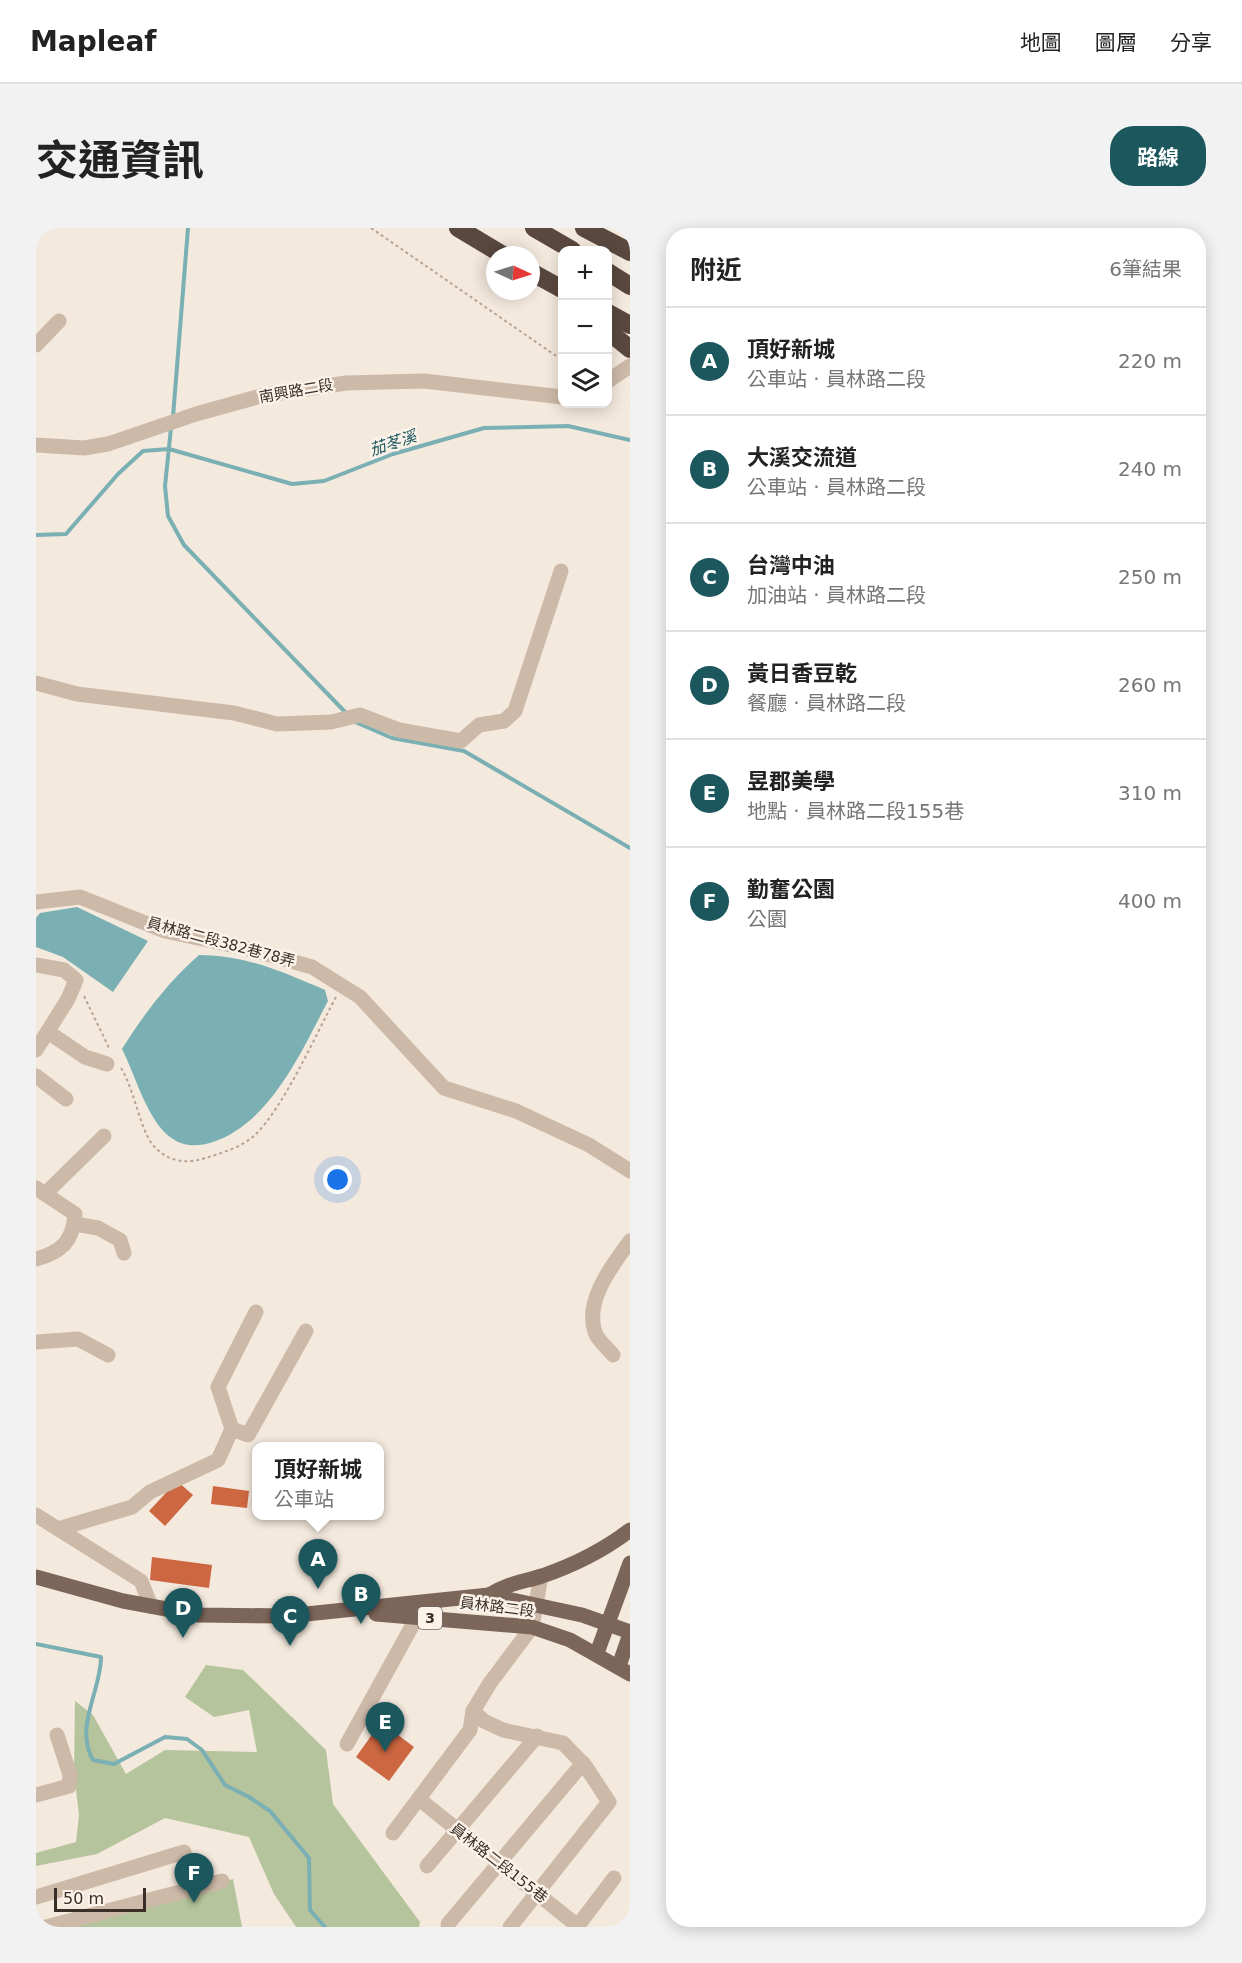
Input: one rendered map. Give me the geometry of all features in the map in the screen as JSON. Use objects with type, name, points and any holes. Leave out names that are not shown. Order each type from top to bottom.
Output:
[{"type":"highway","points":[[458,228],[488,246]]},
{"type":"highway","points":[[534,228],[565,246]]},
{"type":"highway","points":[[584,228],[630,252]]},
{"type":"highway","points":[[612,275],[630,286]]},
{"type":"highway","points":[[540,277],[558,287]]},
{"type":"highway","points":[[540,278],[558,292]]},
{"type":"highway","points":[[612,315],[630,325]]},
{"type":"highway","points":[[612,334],[628,347]]},
{"type":"main road","points":[[489,1595],[504,1585],[541,1576],[574,1564],[613,1543],[630,1530]]},
{"type":"main road","points":[[597,1653],[630,1563]]},
{"type":"main road","name":"員林路二段","points":[[36,1577],[123,1601],[199,1615],[286,1616],[489,1595],[536,1603],[608,1624]]},
{"type":"main road","name":"員林路二段","points":[[328,1611],[532,1627],[570,1640],[624,1670]]},
{"type":"main road","name":"3","points":[[608,1624],[630,1633]]},
{"type":"main road","points":[[624,1670],[630,1633]]},
{"type":"street","points":[[36,345],[59,321]]},
{"type":"street","points":[[612,378],[630,366]]},
{"type":"street","name":"南興路二段","points":[[36,445],[84,448],[108,444],[196,414],[261,396],[346,383],[424,381],[558,397]]},
{"type":"street","points":[[36,682],[77,694],[234,713],[277,724],[331,722],[360,715],[399,730],[461,741],[479,725],[504,721],[515,711],[561,571]]},
{"type":"street","name":"員林路二段382巷78弄","points":[[36,902],[80,897],[165,931],[255,950],[312,967],[344,985],[382,1019],[444,1088],[516,1111],[589,1145],[630,1171]]},
{"type":"street","points":[[36,964],[64,970],[76,980],[36,1050]]},
{"type":"street","points":[[48,1032],[85,1057],[111,1058]]},
{"type":"street","points":[[36,1076],[66,1099]]},
{"type":"street","points":[[36,1259],[62,1247],[74,1232],[75,1224],[75,1214],[40,1191],[104,1136]]},
{"type":"street","points":[[75,1224],[98,1228],[120,1240],[124,1253]]},
{"type":"street","points":[[613,1355],[595,1333],[594,1310],[603,1281],[630,1241]]},
{"type":"street","points":[[58,1529],[132,1507],[150,1492],[218,1460],[232,1429],[218,1387],[256,1312]]},
{"type":"street","points":[[232,1429],[248,1435],[306,1331]]},
{"type":"street","points":[[36,1342],[78,1339],[108,1355]]},
{"type":"street","points":[[36,1515],[141,1581],[151,1606]]},
{"type":"street","points":[[393,1833],[470,1730],[473,1711],[490,1683],[532,1627],[541,1576]]},
{"type":"street","points":[[347,1743],[417,1617]]},
{"type":"street","points":[[473,1711],[484,1721],[503,1730],[563,1743],[583,1763],[609,1802],[510,1927]]},
{"type":"street","points":[[36,1795],[69,1786],[70,1775],[57,1735]]},
{"type":"street","points":[[427,1866],[537,1736]]},
{"type":"street","points":[[448,1924],[583,1763]]},
{"type":"street","name":"員林路二段155巷","points":[[418,1799],[578,1927]]},
{"type":"street","points":[[36,1897],[184,1852]]},
{"type":"street","points":[[578,1927],[614,1878]]},
{"type":"street","points":[[46,1927],[222,1881]]},
{"type":"path","points":[[371,228],[558,357]]},
{"type":"path","points":[[76,980],[111,1058],[128,1080],[152,1143],[171,1160],[197,1161],[228,1151],[254,1135],[276,1106],[344,985]]},
{"type":"green space","points":[[206,1665],[243,1670],[326,1750],[333,1804],[420,1922],[419,1927],[296,1927],[274,1894],[249,1837],[165,1818],[97,1854],[36,1866],[36,1853],[76,1842],[79,1815],[74,1772],[75,1701],[93,1715],[126,1774],[165,1750],[257,1752],[249,1710],[214,1717],[185,1697]]},
{"type":"green space","points":[[233,1879],[242,1927],[68,1927]]},
{"type":"water","points":[[77,907],[148,941],[113,992],[63,957],[36,947],[36,918],[40,913]]},
{"type":"water","points":[[199,955],[233,958],[279,971],[325,990],[328,1001],[295,1063],[268,1102],[252,1119],[213,1142],[190,1145],[180,1143],[170,1137],[155,1120],[122,1049],[157,999]]},
{"type":"building","points":[[177,1481],[193,1495],[165,1526],[149,1511]]},
{"type":"building","points":[[213,1486],[249,1491],[247,1508],[211,1504]]},
{"type":"building","points":[[152,1557],[212,1565],[209,1588],[150,1580]]},
{"type":"building","points":[[381,1722],[414,1747],[389,1781],[356,1757]]},
{"type":"waterway","points":[[173,417],[188,228]]},
{"type":"waterway","name":"茄苳溪","points":[[36,535],[66,534],[118,474],[143,451],[169,449],[292,484],[324,481],[393,454],[484,428],[568,426],[630,440]]},
{"type":"waterway","points":[[171,428],[165,486],[168,516],[184,545],[346,713]]},
{"type":"waterway","points":[[353,721],[392,738],[464,751],[630,848]]},
{"type":"waterway","points":[[36,1644],[101,1657],[87,1722],[86,1735],[93,1760],[114,1764],[165,1737],[187,1739],[202,1750],[225,1785],[270,1811],[309,1858],[310,1910],[325,1927]]},
{"type":"place","name":"頂好新城","points":[[318,1589]]},
{"type":"place","name":"大溪交流道","points":[[361,1624]]},
{"type":"place","name":"黃日香豆乾","points":[[183,1638]]},
{"type":"place","name":"台灣中油","points":[[290,1646]]},
{"type":"place","name":"昱郡美學","points":[[385,1752]]},
{"type":"place","name":"勤奮公園","points":[[194,1903]]}]
